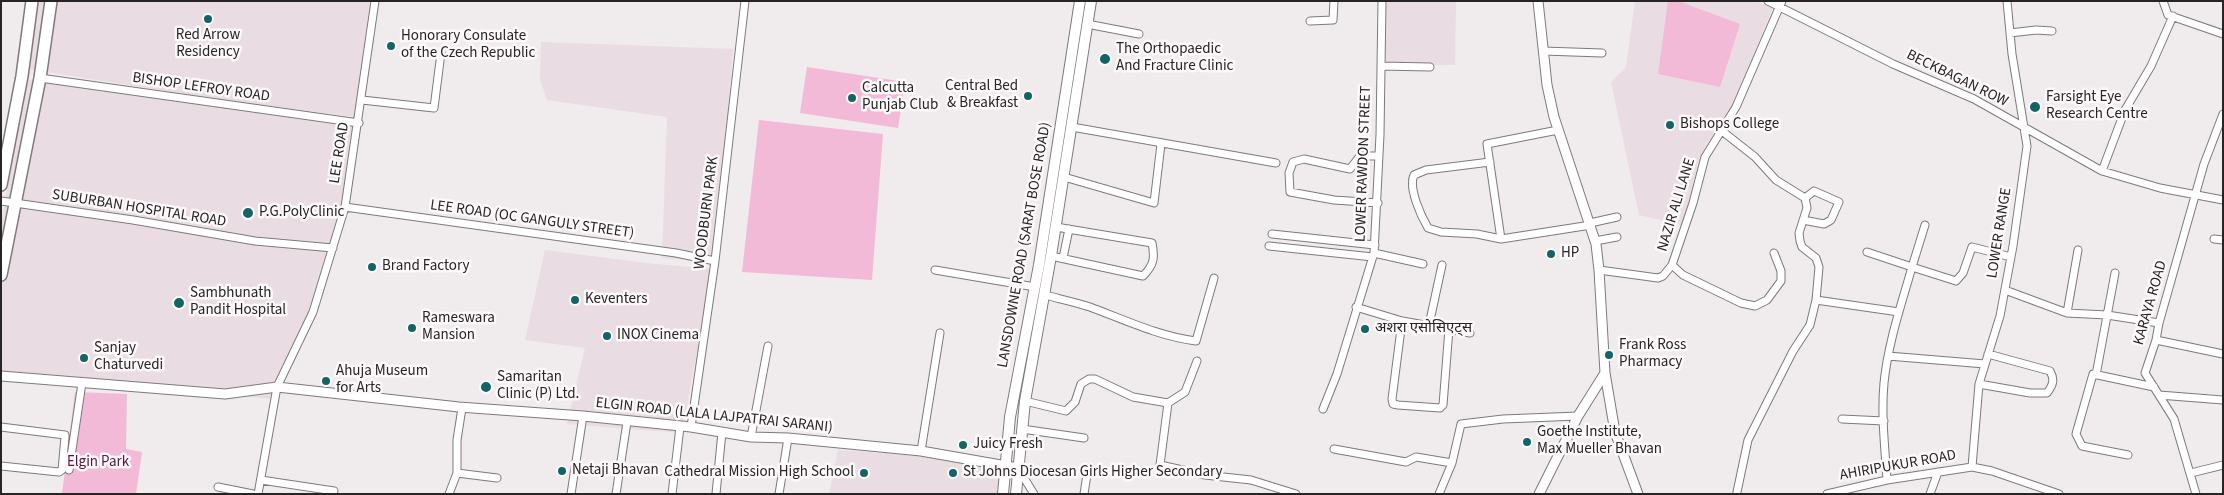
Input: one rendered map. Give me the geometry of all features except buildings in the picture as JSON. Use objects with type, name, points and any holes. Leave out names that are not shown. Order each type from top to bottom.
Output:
[{"type":"main road","points":[[1,185],[22,76],[32,1]]},
{"type":"main road","points":[[1,275],[40,78],[51,1]]},
{"type":"main road","name":"LANSDOWNE ROAD (SARAT BOSE ROAD)","points":[[1003,494],[1010,418],[1035,287],[1080,1]]},
{"type":"main road","points":[[1016,494],[1025,401],[1052,256],[1091,1]]},
{"type":"street","name":"LEE ROAD","points":[[258,494],[277,387],[314,312],[345,206],[375,1]]},
{"type":"street","name":"WOODBURN PARK","points":[[691,427],[715,261],[746,1]]},
{"type":"street","points":[[1310,21],[1333,20],[1334,1]]},
{"type":"street","name":"LOWER RAWDON STREET","points":[[1323,409],[1337,374],[1374,252],[1378,203],[1382,1]]},
{"type":"street","points":[[1538,1],[1547,85],[1558,130],[1595,241],[1599,270],[1605,373],[1615,432],[1638,494]]},
{"type":"street","name":"BECKBAGAN ROW","points":[[1768,1],[1781,4],[1893,64],[1974,99],[2102,171],[2160,188],[2223,200]]},
{"type":"street","name":"LOWER RANGE","points":[[1972,467],[1979,384],[2000,316],[2011,257],[2027,146],[2007,1]]},
{"type":"street","points":[[2163,1],[2168,15],[2223,34]]},
{"type":"street","name":"NAZIR ALI LANE","points":[[1599,270],[1658,278],[1663,276],[1672,265],[1705,157],[1736,107],[1781,4]]},
{"type":"street","points":[[2102,171],[2125,110],[2151,66],[2172,16]]},
{"type":"street","points":[[1087,24],[1139,34]]},
{"type":"street","points":[[2010,33],[2036,30],[2052,31]]},
{"type":"street","points":[[1543,51],[1602,53]]},
{"type":"street","points":[[362,100],[434,108],[440,53]]},
{"type":"street","points":[[1381,66],[1430,67]]},
{"type":"street","name":"BISHOP LEFROY ROAD","points":[[40,78],[358,123]]},
{"type":"street","name":"KARAYA ROAD","points":[[2197,494],[2174,419],[2145,373],[2156,340],[2159,323],[2204,164],[2223,114]]},
{"type":"street","points":[[1072,127],[1276,163]]},
{"type":"street","points":[[1501,239],[1487,144],[1558,130]]},
{"type":"street","points":[[1722,132],[1755,157],[1776,180],[1805,198],[1807,208],[1800,233],[1800,241],[1802,247],[1816,258],[1819,267],[1816,300],[1810,325],[1793,351],[1748,440],[1736,493],[1746,494]]},
{"type":"street","points":[[1064,177],[1154,203],[1161,144]]},
{"type":"street","points":[[1378,203],[1334,200],[1290,192],[1288,173],[1293,162],[1304,159],[1350,169],[1360,156],[1379,156]]},
{"type":"street","points":[[1490,162],[1419,171],[1412,178],[1419,212],[1432,230],[1501,239],[1590,224],[1617,217]]},
{"type":"street","points":[[1803,220],[1824,224],[1831,220],[1839,202],[1814,191],[1805,198]]},
{"type":"street","name":"SUBURBAN HOSPITAL ROAD","points":[[1,201],[133,220],[255,241],[333,248]]},
{"type":"street","name":"LEE ROAD (OC GANGULY STREET)","points":[[345,206],[476,227],[715,261]]},
{"type":"street","points":[[1887,480],[1884,386],[1888,356],[1898,312],[1925,225]]},
{"type":"street","points":[[1052,256],[1143,276],[1152,267],[1155,256],[1152,244],[1056,227]]},
{"type":"street","points":[[1064,258],[1069,229]]},
{"type":"street","points":[[1272,234],[1374,252],[1423,264]]},
{"type":"street","points":[[1595,241],[1617,237]]},
{"type":"street","points":[[2214,239],[2223,240]]},
{"type":"street","points":[[1269,246],[1374,252]]},
{"type":"street","points":[[1867,252],[1956,280],[1963,273],[1972,247],[2011,257]]},
{"type":"street","points":[[2067,312],[2078,250]]},
{"type":"street","points":[[1672,265],[1683,275],[1741,303],[1754,306],[1767,300],[1781,281],[1781,271],[1774,253]]},
{"type":"street","points":[[1429,325],[1442,265]]},
{"type":"street","points":[[935,270],[1035,287]]},
{"type":"street","points":[[2096,375],[2115,272]]},
{"type":"street","points":[[1045,295],[1089,306],[1147,330],[1177,339],[1196,341],[1214,278]]},
{"type":"street","points":[[2005,290],[2067,312],[2107,315],[2159,323]]},
{"type":"street","points":[[1816,300],[1898,312]]},
{"type":"street","points":[[1356,307],[1402,321],[1470,334]]},
{"type":"street","points":[[1402,321],[1392,400],[1394,404],[1398,405],[1440,408],[1443,405],[1449,329]]},
{"type":"street","points":[[921,451],[940,333]]},
{"type":"street","points":[[2156,340],[2223,354]]},
{"type":"street","points":[[751,436],[768,346]]},
{"type":"street","points":[[1979,384],[2030,393],[2046,393],[2053,385],[2054,378],[2050,371],[1988,354]]},
{"type":"street","points":[[1888,356],[1984,364]]},
{"type":"street","points":[[1025,401],[1066,410],[1075,402],[1081,384],[1086,380],[1095,379],[1133,397],[1168,403],[1186,392],[1196,361]]},
{"type":"street","points":[[1539,494],[1578,416],[1605,373]]},
{"type":"street","points":[[2128,456],[2082,446],[2076,434],[2093,374],[2154,387]]},
{"type":"street","name":"ELGIN ROAD (LALA LAJPATRAI SARANI)","points":[[1,376],[225,394],[277,387],[462,408],[583,416],[691,427],[751,436],[921,451],[1018,468]]},
{"type":"street","points":[[69,470],[82,383]]},
{"type":"street","points":[[2159,395],[2223,400]]},
{"type":"street","points":[[1168,403],[1160,465],[1204,475],[1251,480],[1296,494]]},
{"type":"street","points":[[449,494],[457,473],[457,440],[462,408]]},
{"type":"street","points":[[571,494],[583,416]]},
{"type":"street","points":[[1439,494],[1452,464],[1461,424],[1503,418],[1578,416]]},
{"type":"street","points":[[1842,419],[1884,420]]},
{"type":"street","points":[[616,494],[628,422]]},
{"type":"street","points":[[672,494],[680,426]]},
{"type":"street","points":[[1,427],[65,435],[62,470],[59,472],[1,466]]},
{"type":"street","points":[[1022,429],[1084,438]]},
{"type":"street","points":[[716,494],[722,432]]},
{"type":"street","points":[[779,494],[788,438]]},
{"type":"street","points":[[1334,449],[1406,462],[1416,457],[1452,464]]},
{"type":"street","points":[[2191,473],[2223,465]]},
{"type":"street","name":"AHIRIPUKUR ROAD","points":[[1828,494],[1887,480],[1972,467],[1992,471],[2059,494]]},
{"type":"street","points":[[1018,468],[1034,494]]},
{"type":"street","points":[[1084,494],[1088,468]]},
{"type":"street","points":[[1930,494],[1938,472]]},
{"type":"street","points":[[457,473],[497,478]]},
{"type":"street","points":[[261,480],[334,491]]},
{"type":"street","points":[[218,487],[253,494]]},
{"type":"shaded area","points":[[39,1],[370,1],[355,117],[217,99],[27,69]]},
{"type":"shaded area","points":[[1385,1],[1456,1],[1455,65],[1384,65]]},
{"type":"shaded area","name":"Bishops College","points":[[1635,1],[1754,1],[1773,7],[1734,103],[1705,147],[1682,225],[1639,215],[1611,82],[1626,67]]},
{"type":"shaded area","points":[[541,42],[733,49],[717,263],[662,258],[667,117],[547,100],[540,79]]},
{"type":"shaded area","points":[[25,79],[353,127],[341,214],[317,290],[273,399],[29,380],[1,374],[1,225]]},
{"type":"shaded area","points":[[545,250],[712,269],[682,433],[567,424],[585,348],[525,340]]},
{"type":"shaded area","name":"St Johns Diocesan Girls Higher Secondary","points":[[838,450],[1011,462],[1009,494],[829,494]]},
{"type":"green space","points":[[1668,1],[1678,1],[1740,24],[1720,87],[1658,74]]},
{"type":"green space","name":"Calcutta Punjab Club","points":[[807,67],[905,82],[898,128],[800,113]]},
{"type":"green space","points":[[759,120],[883,134],[872,280],[742,272]]},
{"type":"green space","name":"Elgin Park","points":[[75,392],[127,394],[126,449],[142,452],[136,494],[62,494]]},
{"type":"place","name":"Red Arrow Residency","points":[[208,19]]},
{"type":"place","name":"Honorary Consulate of the Czech Republic","points":[[391,46]]},
{"type":"place","name":"The Orthopaedic And Fracture Clinic","points":[[1105,59]]},
{"type":"place","name":"Central Bed & Breakfast","points":[[1028,96]]},
{"type":"place","name":"Calcutta Punjab Club","points":[[852,98]]},
{"type":"place","name":"Farsight Eye Research Centre","points":[[2035,107]]},
{"type":"place","name":"Bishops College","points":[[1670,125]]},
{"type":"place","name":"P.G.PolyClinic","points":[[248,213]]},
{"type":"place","name":"HP","points":[[1551,254]]},
{"type":"place","name":"Brand Factory","points":[[372,267]]},
{"type":"place","name":"Keventers","points":[[575,300]]},
{"type":"place","name":"Sambhunath Pandit Hospital","points":[[179,303]]},
{"type":"place","name":"Rameswara Mansion","points":[[412,328]]},
{"type":"place","name":"अशरा एसोसिएट्स","points":[[1365,329]]},
{"type":"place","name":"INOX Cinema","points":[[607,336]]},
{"type":"place","name":"Frank Ross Pharmacy","points":[[1609,355]]},
{"type":"place","name":"Sanjay Chaturvedi","points":[[84,358]]},
{"type":"place","name":"Ahuja Museum for Arts","points":[[326,381]]},
{"type":"place","name":"Samaritan Clinic (P) Ltd.","points":[[486,387]]},
{"type":"place","name":"Goethe Institute, Max Mueller Bhavan","points":[[1527,442]]},
{"type":"place","name":"Juicy Fresh","points":[[963,445]]},
{"type":"place","name":"Netaji Bhavan","points":[[562,471]]},
{"type":"place","name":"Cathedral Mission High School","points":[[864,473]]},
{"type":"place","name":"St Johns Diocesan Girls Higher Secondary","points":[[953,473]]}]
